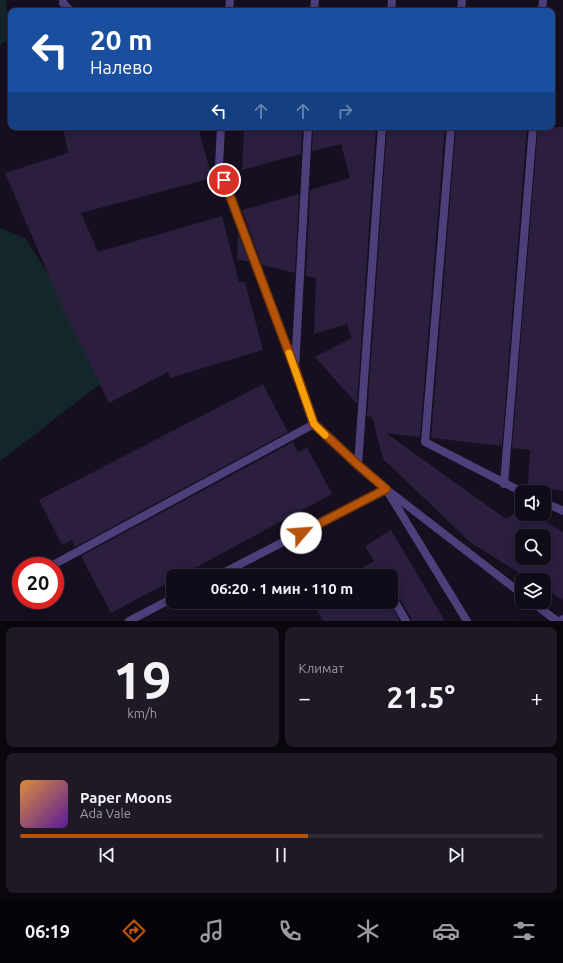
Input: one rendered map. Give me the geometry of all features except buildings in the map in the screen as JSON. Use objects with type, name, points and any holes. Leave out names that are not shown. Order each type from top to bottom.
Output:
[{"type":"street","points":[[63,0],[63,3],[68,8]]},
{"type":"street","points":[[221,130],[218,165],[295,369],[314,424],[386,489],[515,589]]},
{"type":"street","points":[[295,369],[308,130]]},
{"type":"street","points":[[358,465],[382,130]]},
{"type":"street","points":[[451,130],[424,442],[515,489]]},
{"type":"street","points":[[504,484],[533,130]]},
{"type":"street","points":[[64,559],[314,424]]},
{"type":"street","points":[[231,569],[386,489]]},
{"type":"street","points":[[386,489],[467,621]]},
{"type":"street","points":[[551,505],[563,511]]},
{"type":"street","points":[[129,621],[166,602]]},
{"type":"street","points":[[398,607],[406,621]]},
{"type":"street","points":[[541,609],[557,621]]},
{"type":"green space","points":[[0,0],[6,0],[8,40],[0,45]]},
{"type":"green space","points":[[0,228],[26,239],[112,375],[0,461]]},
{"type":"slow traffic","points":[[289,353],[314,424],[325,435]]},
{"type":"route","points":[[224,180],[295,369],[314,424],[386,489],[301,533]]}]
